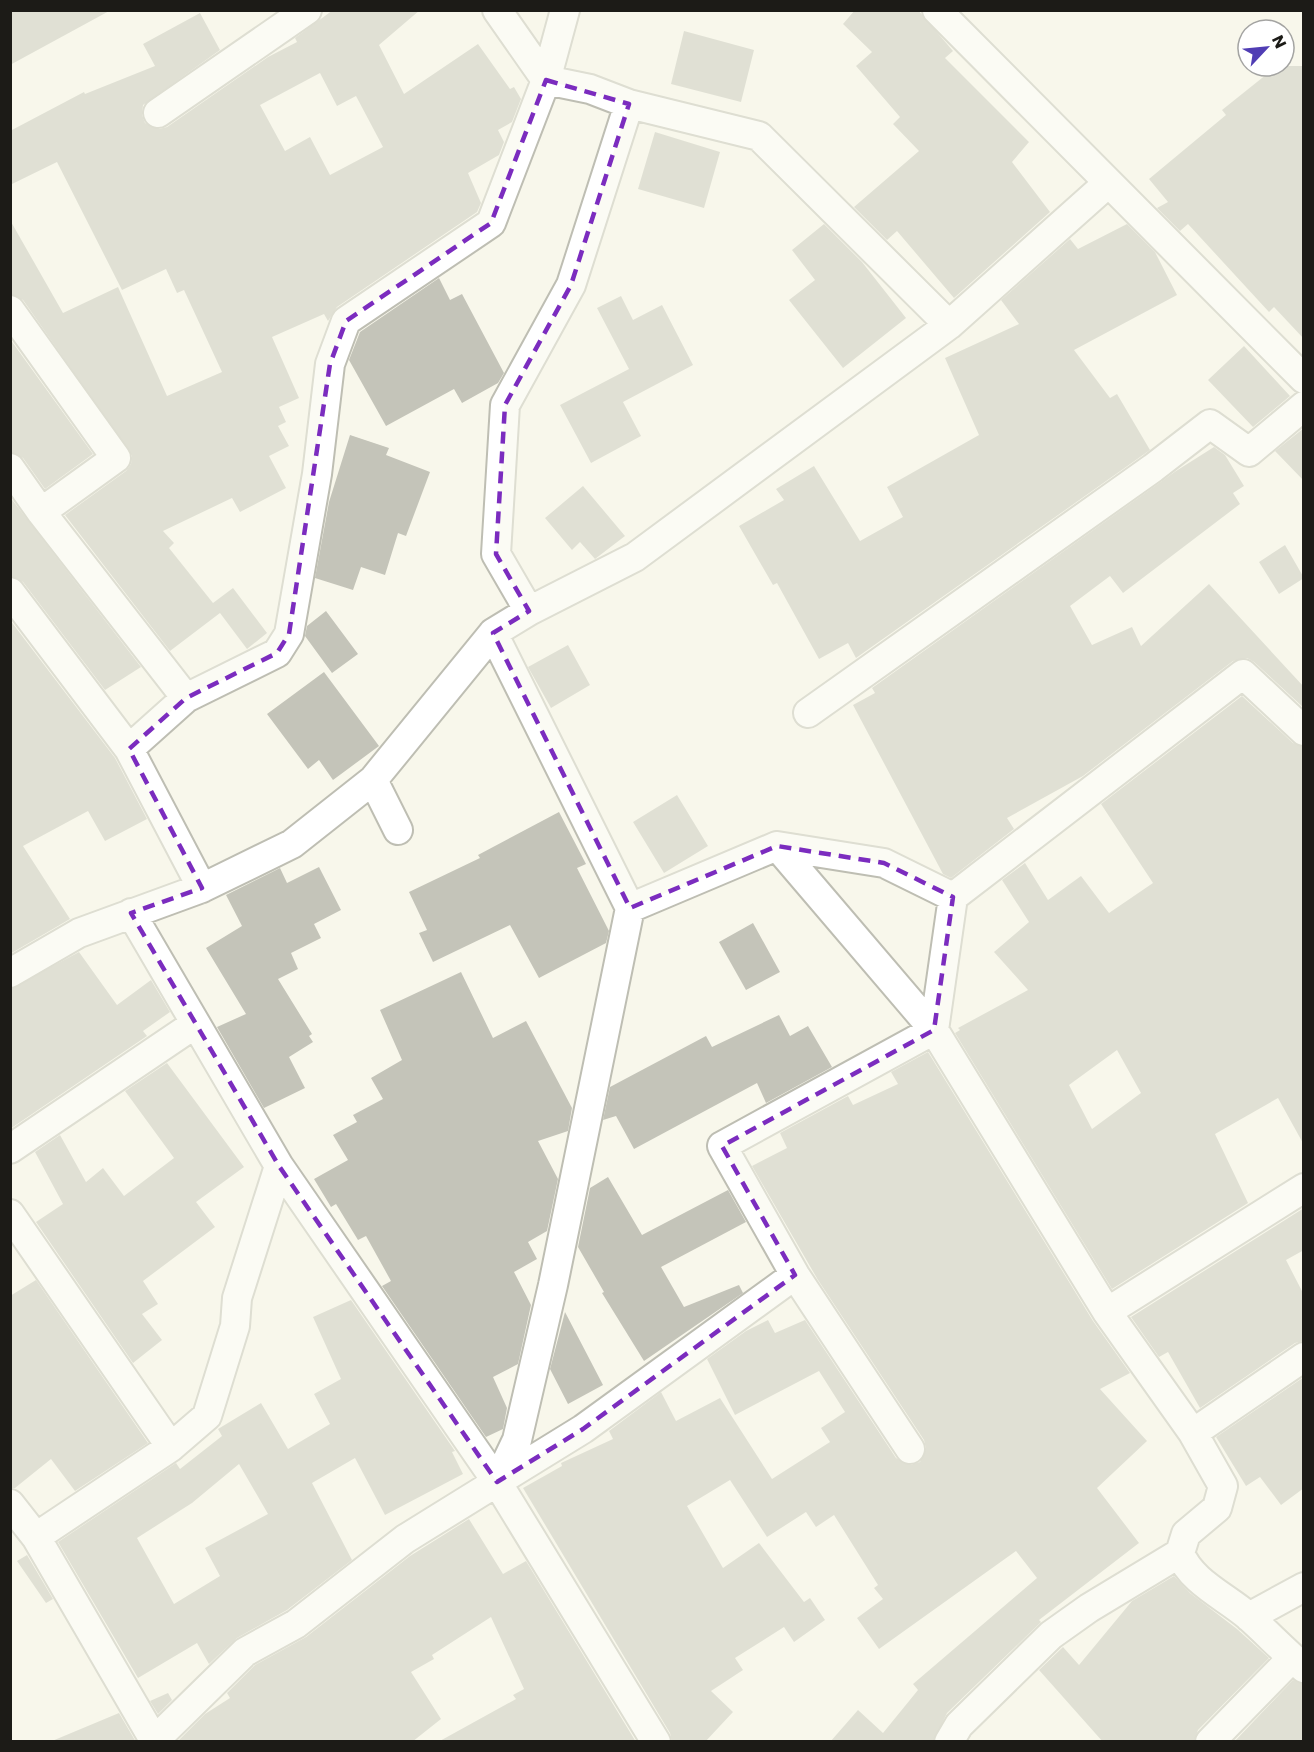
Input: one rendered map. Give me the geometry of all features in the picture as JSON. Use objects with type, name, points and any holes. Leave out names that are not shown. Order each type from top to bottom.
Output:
[{"type":"street","points":[[158,113],[307,10]]},
{"type":"street","points":[[497,10],[546,80],[590,89],[629,104],[759,136],[949,325]]},
{"type":"street","points":[[129,749],[186,698],[277,653],[289,634],[317,474],[330,364],[346,321],[490,223],[546,80],[565,10]]},
{"type":"street","points":[[937,10],[1107,184],[1304,379]]},
{"type":"street","points":[[529,611],[496,554],[505,405],[571,285],[629,104]]},
{"type":"street","points":[[10,973],[79,933],[202,888],[292,844],[373,780],[493,633],[529,611],[635,557],[949,325],[1107,184]]},
{"type":"street","points":[[10,310],[116,458],[41,512]]},
{"type":"street","points":[[808,713],[1153,468],[1210,424],[1249,452],[1304,406]]},
{"type":"street","points":[[10,468],[41,512],[186,698]]},
{"type":"street","points":[[10,592],[129,749],[202,888]]},
{"type":"street","points":[[493,633],[630,908],[554,1285],[517,1440],[497,1482]]},
{"type":"street","points":[[934,1030],[953,897],[1243,674],[1304,731]]},
{"type":"street","points":[[373,780],[398,830]]},
{"type":"street","points":[[630,908],[777,846],[884,863],[953,897]]},
{"type":"street","points":[[777,846],[934,1030],[1107,1312],[1193,1433],[1223,1486],[1217,1508],[1186,1534],[1180,1553],[1184,1563],[1195,1575],[1249,1617],[1298,1663],[1210,1742]]},
{"type":"street","points":[[131,914],[279,1166],[497,1482],[656,1742]]},
{"type":"street","points":[[10,1149],[195,1024]]},
{"type":"street","points":[[910,1449],[795,1275],[722,1146],[934,1030]]},
{"type":"street","points":[[36,1538],[171,1447],[207,1416],[235,1326],[237,1298],[279,1166]]},
{"type":"street","points":[[1107,1312],[1304,1188]]},
{"type":"street","points":[[10,1214],[171,1447]]},
{"type":"street","points":[[10,1504],[36,1538],[154,1741],[245,1652],[296,1624],[405,1539],[583,1429],[795,1275]]},
{"type":"street","points":[[1193,1433],[1304,1357]]},
{"type":"street","points":[[949,1742],[959,1725],[1051,1635],[1089,1608],[1180,1553]]},
{"type":"street","points":[[1249,1617],[1304,1587]]},
{"type":"highlighted area","points":[[546,80],[629,104],[571,285],[505,405],[496,554],[529,611],[493,633],[630,908],[777,846],[884,863],[953,897],[934,1030],[722,1146],[795,1275],[583,1429],[497,1482],[279,1166],[131,913],[202,888],[129,749],[186,698],[277,653],[289,634],[330,364],[346,321],[491,223]]},
{"type":"building","points":[[10,10],[111,10],[10,65]]},
{"type":"building","points":[[333,10],[420,10],[379,45],[404,94],[478,44],[510,89],[514,87],[521,99],[512,122],[498,130],[504,142],[499,155],[468,173],[481,203],[477,212],[337,307],[328,321],[324,314],[272,337],[299,398],[279,407],[286,422],[278,426],[289,446],[269,456],[286,488],[240,512],[232,498],[163,531],[174,543],[169,548],[213,603],[233,588],[267,633],[247,649],[220,613],[170,651],[65,515],[126,471],[131,464],[132,456],[23,300],[10,294],[10,220],[63,313],[118,287],[167,396],[222,372],[184,290],[177,293],[166,269],[122,290],[57,162],[10,185],[10,131],[84,92],[85,94],[155,66],[143,44],[200,13],[220,50],[143,105],[142,115],[145,123],[159,129],[167,127],[268,57],[297,42],[295,38]],"holes":[[[320,73],[337,106],[356,96],[383,147],[330,175],[310,137],[285,151],[260,105]]]},
{"type":"building","points":[[855,10],[918,10],[953,51],[945,58],[1029,142],[1012,162],[1050,212],[954,298],[897,231],[887,240],[854,207],[919,151],[893,124],[900,117],[856,66],[872,52],[843,24]]},
{"type":"building","points":[[684,31],[754,50],[741,102],[671,84]]},
{"type":"building","points":[[1296,66],[1304,66],[1304,339],[1274,307],[1269,312],[1188,224],[1180,231],[1157,208],[1168,202],[1149,179],[1226,115],[1222,110],[1262,78],[1296,78]]},
{"type":"building","points":[[655,132],[720,152],[704,208],[638,189]]},
{"type":"building","points":[[824,224],[862,262],[906,318],[843,368],[789,300],[815,280],[792,250]]},
{"type":"building","points":[[1127,224],[1155,252],[1177,295],[1074,350],[1110,398],[1117,394],[1150,450],[856,658],[848,643],[819,659],[777,583],[773,585],[739,526],[784,500],[776,489],[814,466],[860,541],[903,517],[887,487],[979,435],[945,358],[1019,324],[1001,300],[1070,239],[1078,249]]},
{"type":"building","points":[[439,278],[450,300],[462,294],[504,373],[498,383],[462,403],[454,389],[386,426],[349,360],[360,332]]},
{"type":"building","points":[[621,296],[633,320],[662,305],[693,365],[623,402],[641,436],[591,463],[560,405],[629,369],[597,308]]},
{"type":"building","points":[[10,339],[93,454],[45,489],[23,458],[10,452]]},
{"type":"building","points":[[1244,346],[1290,396],[1253,427],[1208,380]]},
{"type":"building","points":[[1304,428],[1304,481],[1275,451]]},
{"type":"building","points":[[350,435],[389,448],[386,455],[430,472],[406,536],[398,533],[385,575],[361,567],[353,590],[315,578],[329,502]]},
{"type":"building","points":[[1214,447],[1225,455],[1244,486],[1233,493],[1240,504],[1123,593],[1110,576],[1070,606],[1092,645],[1132,627],[1141,646],[1209,584],[1304,687],[1304,708],[1254,662],[1247,658],[1233,661],[1083,776],[1007,818],[1014,829],[951,878],[943,874],[853,705],[875,693],[872,688],[1176,471]]},
{"type":"building","points":[[583,486],[625,536],[595,559],[580,542],[572,550],[545,518]]},
{"type":"building","points":[[10,497],[141,667],[105,690],[23,582],[10,576]]},
{"type":"building","points":[[1285,545],[1304,578],[1279,594],[1259,562]]},
{"type":"building","points":[[326,611],[358,654],[332,673],[305,636],[307,626]]},
{"type":"building","points":[[10,620],[115,758],[147,819],[105,841],[88,811],[23,846],[70,919],[10,954]]},
{"type":"building","points":[[568,645],[590,685],[551,708],[528,667]]},
{"type":"building","points":[[324,672],[379,746],[333,780],[319,760],[308,769],[267,714]]},
{"type":"building","points":[[1242,696],[1293,743],[1304,747],[1304,1145],[1278,1098],[1215,1134],[1248,1203],[1112,1289],[955,1033],[960,1030],[958,1028],[1028,990],[994,952],[1029,922],[1002,880],[1025,863],[1048,900],[1081,876],[1109,913],[1153,883],[1101,804]],"holes":[[[1117,1050],[1141,1093],[1092,1129],[1069,1085]]]},
{"type":"building","points":[[677,795],[708,846],[664,873],[633,822]]},
{"type":"building","points":[[559,812],[586,864],[577,868],[609,931],[606,943],[539,978],[510,925],[433,962],[419,933],[427,930],[409,892],[480,858],[478,855]]},
{"type":"building","points":[[319,867],[341,910],[314,924],[321,938],[291,953],[298,969],[278,979],[312,1034],[309,1036],[313,1042],[289,1057],[305,1088],[264,1108],[217,1027],[246,1014],[206,948],[242,926],[226,895],[280,868],[287,883]]},
{"type":"building","points":[[753,923],[780,972],[746,990],[719,942]]},
{"type":"building","points":[[79,952],[117,1005],[151,980],[170,1012],[143,1031],[147,1036],[10,1129],[10,989]]},
{"type":"building","points":[[461,972],[493,1038],[526,1021],[572,1108],[568,1131],[538,1141],[558,1179],[547,1231],[528,1242],[537,1259],[514,1272],[531,1305],[518,1364],[493,1377],[507,1408],[503,1429],[486,1437],[382,1286],[391,1281],[366,1236],[358,1240],[336,1204],[331,1207],[314,1179],[348,1160],[333,1135],[357,1122],[353,1115],[383,1099],[371,1078],[402,1060],[380,1010]]},
{"type":"building","points":[[779,1015],[790,1036],[808,1026],[832,1067],[766,1103],[757,1083],[634,1149],[616,1116],[603,1120],[610,1087],[706,1036],[712,1047]]},
{"type":"building","points":[[928,1052],[1093,1321],[1130,1373],[1100,1389],[1147,1441],[1097,1488],[1139,1543],[1039,1620],[1041,1622],[947,1713],[933,1742],[830,1742],[858,1710],[883,1733],[918,1690],[913,1684],[1037,1578],[1016,1551],[879,1649],[857,1618],[883,1599],[874,1588],[878,1585],[834,1515],[816,1527],[806,1512],[767,1537],[730,1480],[687,1506],[723,1568],[759,1543],[804,1602],[810,1598],[825,1620],[794,1642],[784,1627],[735,1658],[743,1670],[711,1691],[733,1712],[705,1742],[672,1742],[670,1733],[523,1488],[562,1466],[561,1463],[613,1439],[609,1431],[661,1392],[676,1421],[720,1398],[772,1479],[830,1442],[821,1428],[845,1412],[819,1371],[735,1415],[707,1359],[746,1331],[768,1320],[775,1333],[805,1320],[896,1458],[910,1465],[920,1462],[926,1449],[924,1440],[818,1280],[752,1166],[787,1148],[780,1133],[848,1096],[853,1105],[898,1084],[891,1072]]},
{"type":"building","points":[[167,1063],[244,1167],[196,1202],[215,1227],[143,1281],[158,1304],[142,1314],[162,1340],[133,1363],[36,1222],[63,1204],[35,1152],[60,1135],[86,1182],[103,1168],[124,1196],[174,1158],[125,1091]]},
{"type":"building","points":[[608,1177],[642,1235],[728,1190],[746,1222],[661,1267],[684,1307],[739,1285],[743,1293],[644,1361],[602,1293],[604,1292],[578,1247],[590,1188]]},
{"type":"building","points":[[1304,1208],[1304,1250],[1286,1260],[1304,1295],[1304,1341],[1295,1343],[1200,1408],[1168,1352],[1159,1357],[1131,1317]]},
{"type":"building","points":[[36,1280],[148,1443],[75,1491],[51,1459],[15,1488],[10,1488],[10,1296]]},
{"type":"building","points":[[351,1300],[455,1451],[452,1452],[463,1474],[385,1515],[355,1458],[312,1483],[352,1560],[287,1610],[237,1638],[209,1664],[197,1643],[138,1678],[58,1542],[176,1463],[180,1469],[222,1436],[218,1429],[261,1403],[288,1449],[330,1424],[314,1394],[341,1379],[313,1317]],"holes":[[[239,1464],[268,1514],[205,1548],[220,1576],[174,1604],[137,1538],[192,1503]]]},
{"type":"building","points":[[565,1312],[603,1385],[568,1404],[550,1369]]},
{"type":"building","points":[[1304,1377],[1304,1488],[1281,1505],[1260,1477],[1246,1486],[1216,1437]]},
{"type":"building","points":[[469,1519],[503,1574],[526,1561],[636,1742],[438,1742],[516,1699],[513,1695],[524,1689],[491,1617],[432,1655],[434,1659],[411,1672],[441,1719],[412,1742],[177,1742],[205,1714],[230,1698],[227,1693],[255,1665],[306,1637],[410,1556]]},
{"type":"building","points":[[27,1555],[53,1599],[46,1603],[17,1561]]},
{"type":"building","points":[[1174,1576],[1190,1593],[1237,1629],[1269,1658],[1198,1730],[1194,1742],[1103,1742],[1039,1670],[1063,1647],[1079,1665],[1132,1601]]},
{"type":"building","points":[[1293,1680],[1304,1684],[1304,1742],[1234,1742]]},
{"type":"building","points":[[168,1693],[172,1700],[158,1714],[150,1701]]},
{"type":"building","points":[[119,1713],[136,1742],[52,1742],[52,1741]]}]
